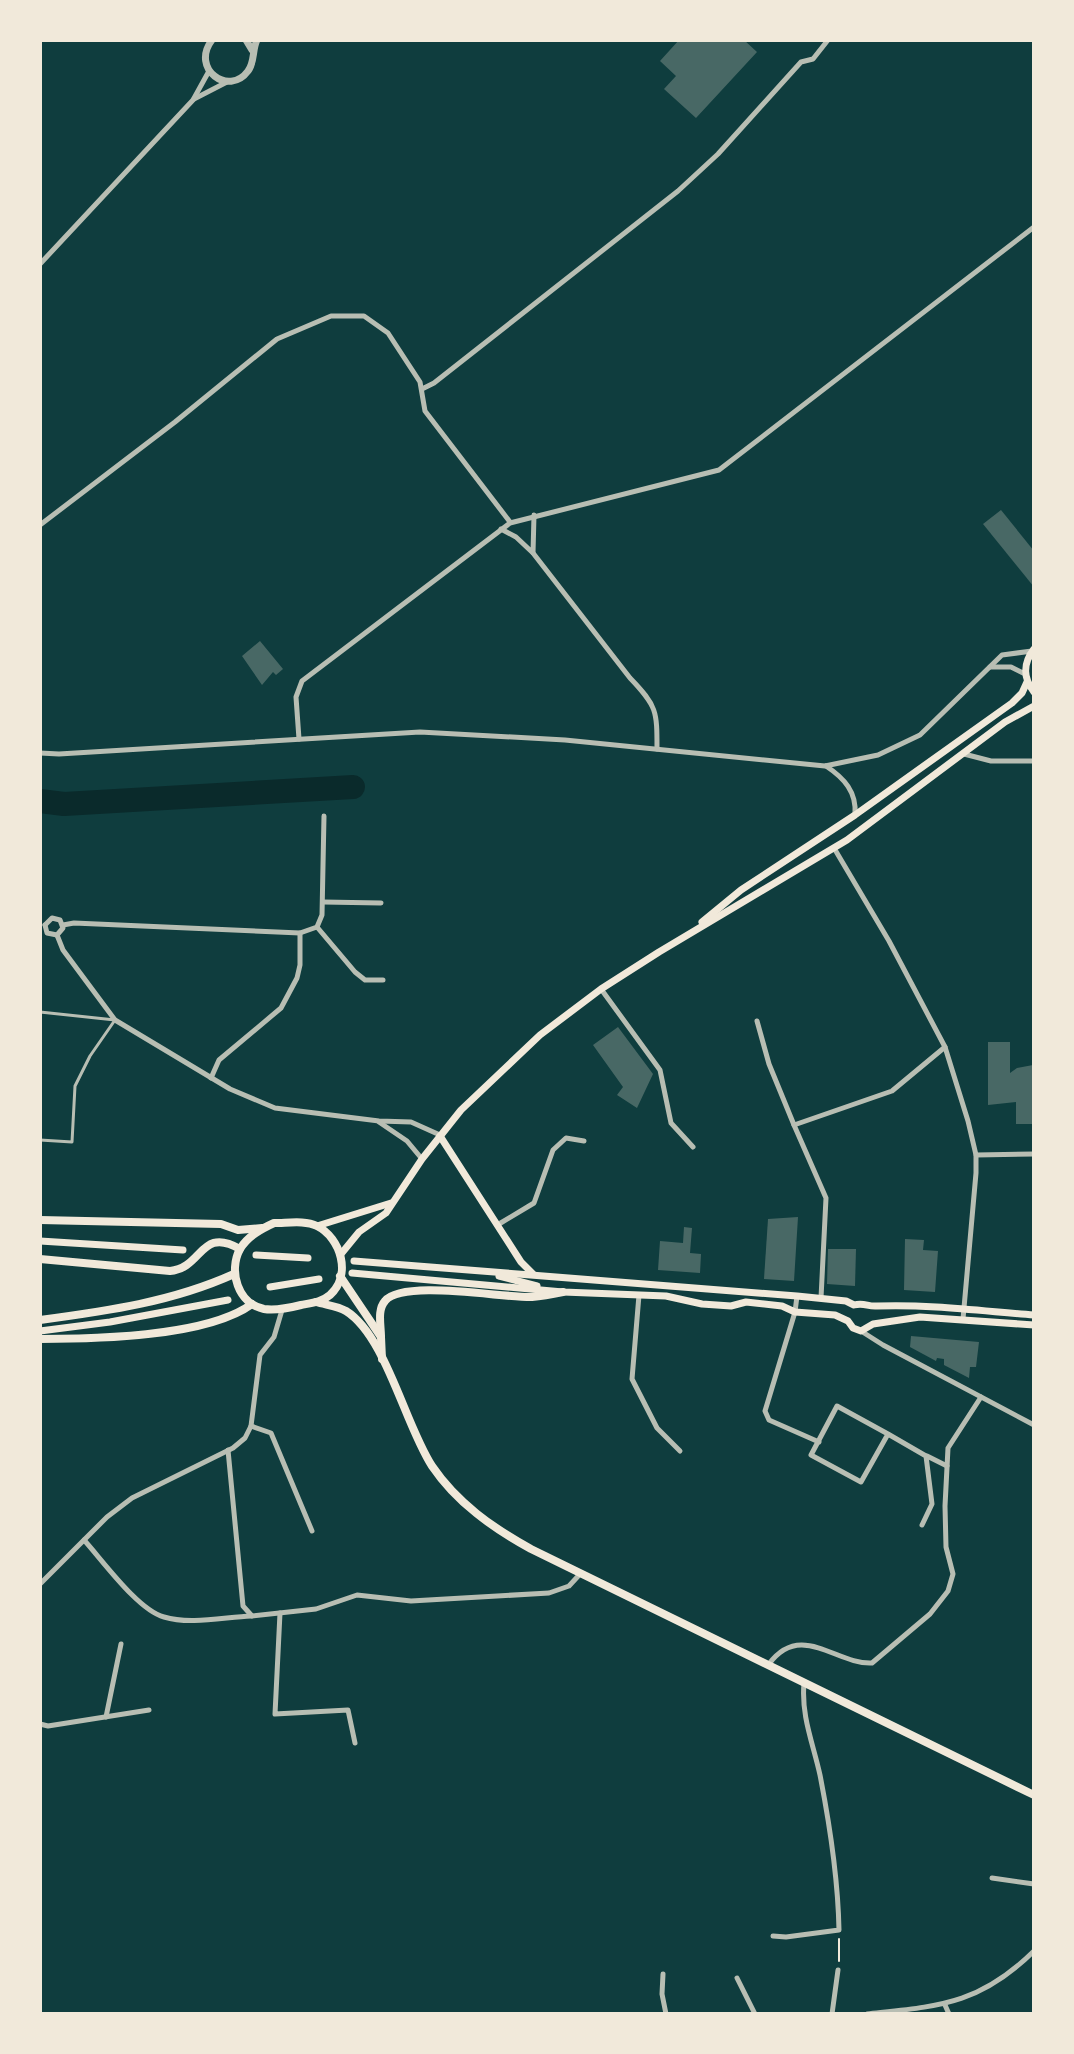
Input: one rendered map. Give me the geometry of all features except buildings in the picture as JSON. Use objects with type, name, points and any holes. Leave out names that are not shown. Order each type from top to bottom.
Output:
[{"type":"main road","points":[[687,935],[741,890],[855,815],[1012,703],[1022,693],[1027,658],[1033,650]]},
{"type":"main road","points":[[1026,678],[1034,692]]},
{"type":"main road","points":[[341,1254],[359,1232],[386,1213],[422,1159],[461,1110],[529,1044],[601,989],[881,817],[1005,722],[1034,706]]},
{"type":"main road","points":[[440,1136],[521,1262],[533,1274]]},
{"type":"main road","points":[[317,1226],[391,1203]]},
{"type":"main road","points":[[40,1220],[221,1224],[238,1230],[262,1228],[274,1223],[308,1223],[317,1226],[334,1242],[341,1254],[340,1276],[329,1296],[282,1309],[264,1309],[243,1297],[234,1274],[240,1249],[262,1228]]},
{"type":"main road","points":[[40,1259],[170,1271],[188,1266],[217,1240],[227,1241],[240,1249]]},
{"type":"main road","points":[[40,1241],[183,1250]]},
{"type":"main road","points":[[256,1255],[308,1258]]},
{"type":"main road","points":[[354,1261],[821,1298],[854,1305]]},
{"type":"main road","points":[[352,1273],[563,1292],[666,1296],[688,1303],[731,1306],[746,1302],[782,1306],[795,1312],[835,1315],[861,1331],[873,1324],[920,1317],[1034,1325]]},
{"type":"main road","points":[[485,1273],[563,1292]]},
{"type":"main road","points":[[40,1320],[125,1309],[209,1285],[234,1274]]},
{"type":"main road","points":[[340,1276],[381,1337]]},
{"type":"main road","points":[[270,1287],[319,1279]]},
{"type":"main road","points":[[382,1359],[382,1308],[384,1302],[396,1295],[439,1291],[532,1297],[563,1292]]},
{"type":"main road","points":[[40,1331],[110,1322],[228,1300]]},
{"type":"main road","points":[[316,1302],[347,1311],[364,1329],[382,1359],[417,1441],[433,1468],[478,1516],[505,1534],[1034,1795]]},
{"type":"main road","points":[[848,1321],[848,1312],[854,1305],[863,1303],[871,1307],[902,1305],[1034,1315]]},
{"type":"main road","points":[[40,1339],[103,1339],[161,1332],[225,1319],[252,1304]]},
{"type":"main road","points":[[871,1307],[875,1315],[873,1324]]},
{"type":"street","points":[[211,40],[205,52],[209,71],[227,82]]},
{"type":"street","points":[[246,40],[252,50]]},
{"type":"street","points":[[193,100],[227,82],[242,78],[252,66],[252,50],[257,40]]},
{"type":"street","points":[[422,389],[434,383],[678,191],[718,154],[801,62],[813,59],[828,40]]},
{"type":"street","points":[[40,264],[193,100],[209,71]]},
{"type":"street","points":[[299,739],[296,697],[302,681],[501,529],[534,515],[719,470],[1034,227]]},
{"type":"street","points":[[40,525],[277,339],[331,316],[364,316],[388,333],[414,370],[422,389],[425,411],[510,523]]},
{"type":"street","points":[[533,553],[534,515]]},
{"type":"street","points":[[501,529],[516,537],[533,553],[644,693],[657,713],[657,749]]},
{"type":"street","points":[[40,753],[420,732],[565,740],[825,766],[878,755],[920,735],[1002,655],[1033,650]]},
{"type":"street","points":[[989,667],[1011,667],[1026,678]]},
{"type":"street","points":[[964,754],[991,761],[1034,761]]},
{"type":"street","points":[[825,766],[841,776],[850,789],[855,815]]},
{"type":"street","points":[[57,935],[63,925],[74,923],[300,933],[317,927],[323,902],[324,816]]},
{"type":"street","points":[[834,848],[889,941],[945,1047],[976,1155],[963,1319]]},
{"type":"street","points":[[323,902],[381,903]]},
{"type":"street","points":[[57,935],[49,935],[42,925],[52,918],[60,920],[63,925]]},
{"type":"street","points":[[317,927],[355,972],[365,980],[383,980]]},
{"type":"street","points":[[211,1078],[219,1060],[281,1008],[297,978],[300,933]]},
{"type":"street","points":[[57,935],[63,950],[115,1020],[230,1089],[275,1108],[411,1122],[440,1136]]},
{"type":"street","points":[[601,989],[660,1070],[671,1123],[693,1147]]},
{"type":"street","points":[[757,1021],[769,1064],[826,1198],[821,1298]]},
{"type":"street","points":[[794,1125],[892,1091],[945,1047]]},
{"type":"street","points":[[379,1121],[407,1141],[422,1159]]},
{"type":"street","points":[[499,1224],[534,1203],[553,1150],[566,1138],[584,1141]]},
{"type":"street","points":[[976,1155],[1034,1154]]},
{"type":"street","points":[[639,1294],[632,1379],[657,1428],[680,1451]]},
{"type":"street","points":[[797,1296],[765,1411],[769,1420],[819,1442]]},
{"type":"street","points":[[40,1584],[132,1498],[228,1450],[245,1438],[251,1426],[260,1355],[274,1337],[282,1309]]},
{"type":"street","points":[[861,1331],[1034,1425]]},
{"type":"street","points":[[769,1664],[787,1649],[807,1645],[820,1646],[860,1664],[872,1663],[930,1614],[948,1591],[953,1574],[946,1547],[948,1448],[981,1397]]},
{"type":"street","points":[[888,1434],[861,1482],[811,1455],[837,1406],[947,1466]]},
{"type":"street","points":[[251,1426],[271,1433],[312,1531]]},
{"type":"street","points":[[228,1450],[243,1606],[252,1616]]},
{"type":"street","points":[[922,1525],[932,1504],[926,1456]]},
{"type":"street","points":[[84,1540],[141,1603],[163,1617],[191,1619],[316,1609],[357,1595],[411,1601],[549,1593],[569,1586],[581,1572]]},
{"type":"street","points":[[280,1613],[275,1714],[348,1710],[355,1743]]},
{"type":"street","points":[[106,1717],[121,1644]]},
{"type":"street","points":[[773,1936],[839,1930],[832,1848],[819,1774],[803,1712],[804,1682]]},
{"type":"street","points":[[40,1724],[48,1726],[149,1710]]},
{"type":"street","points":[[992,1878],[1034,1884]]},
{"type":"street","points":[[867,2014],[945,2005],[995,1984],[1034,1951]]},
{"type":"street","points":[[832,2014],[838,1970]]},
{"type":"street","points":[[663,1974],[662,1994],[666,2014]]},
{"type":"street","points":[[737,1978],[755,2014]]},
{"type":"street","points":[[945,2005],[949,2014]]},
{"type":"lane","points":[[40,1012],[115,1020],[90,1056],[75,1086],[72,1142],[40,1140]]},
{"type":"path","points":[[838,1970],[839,1930]]},
{"type":"waterway","points":[[40,801],[64,804],[353,787]]}]
